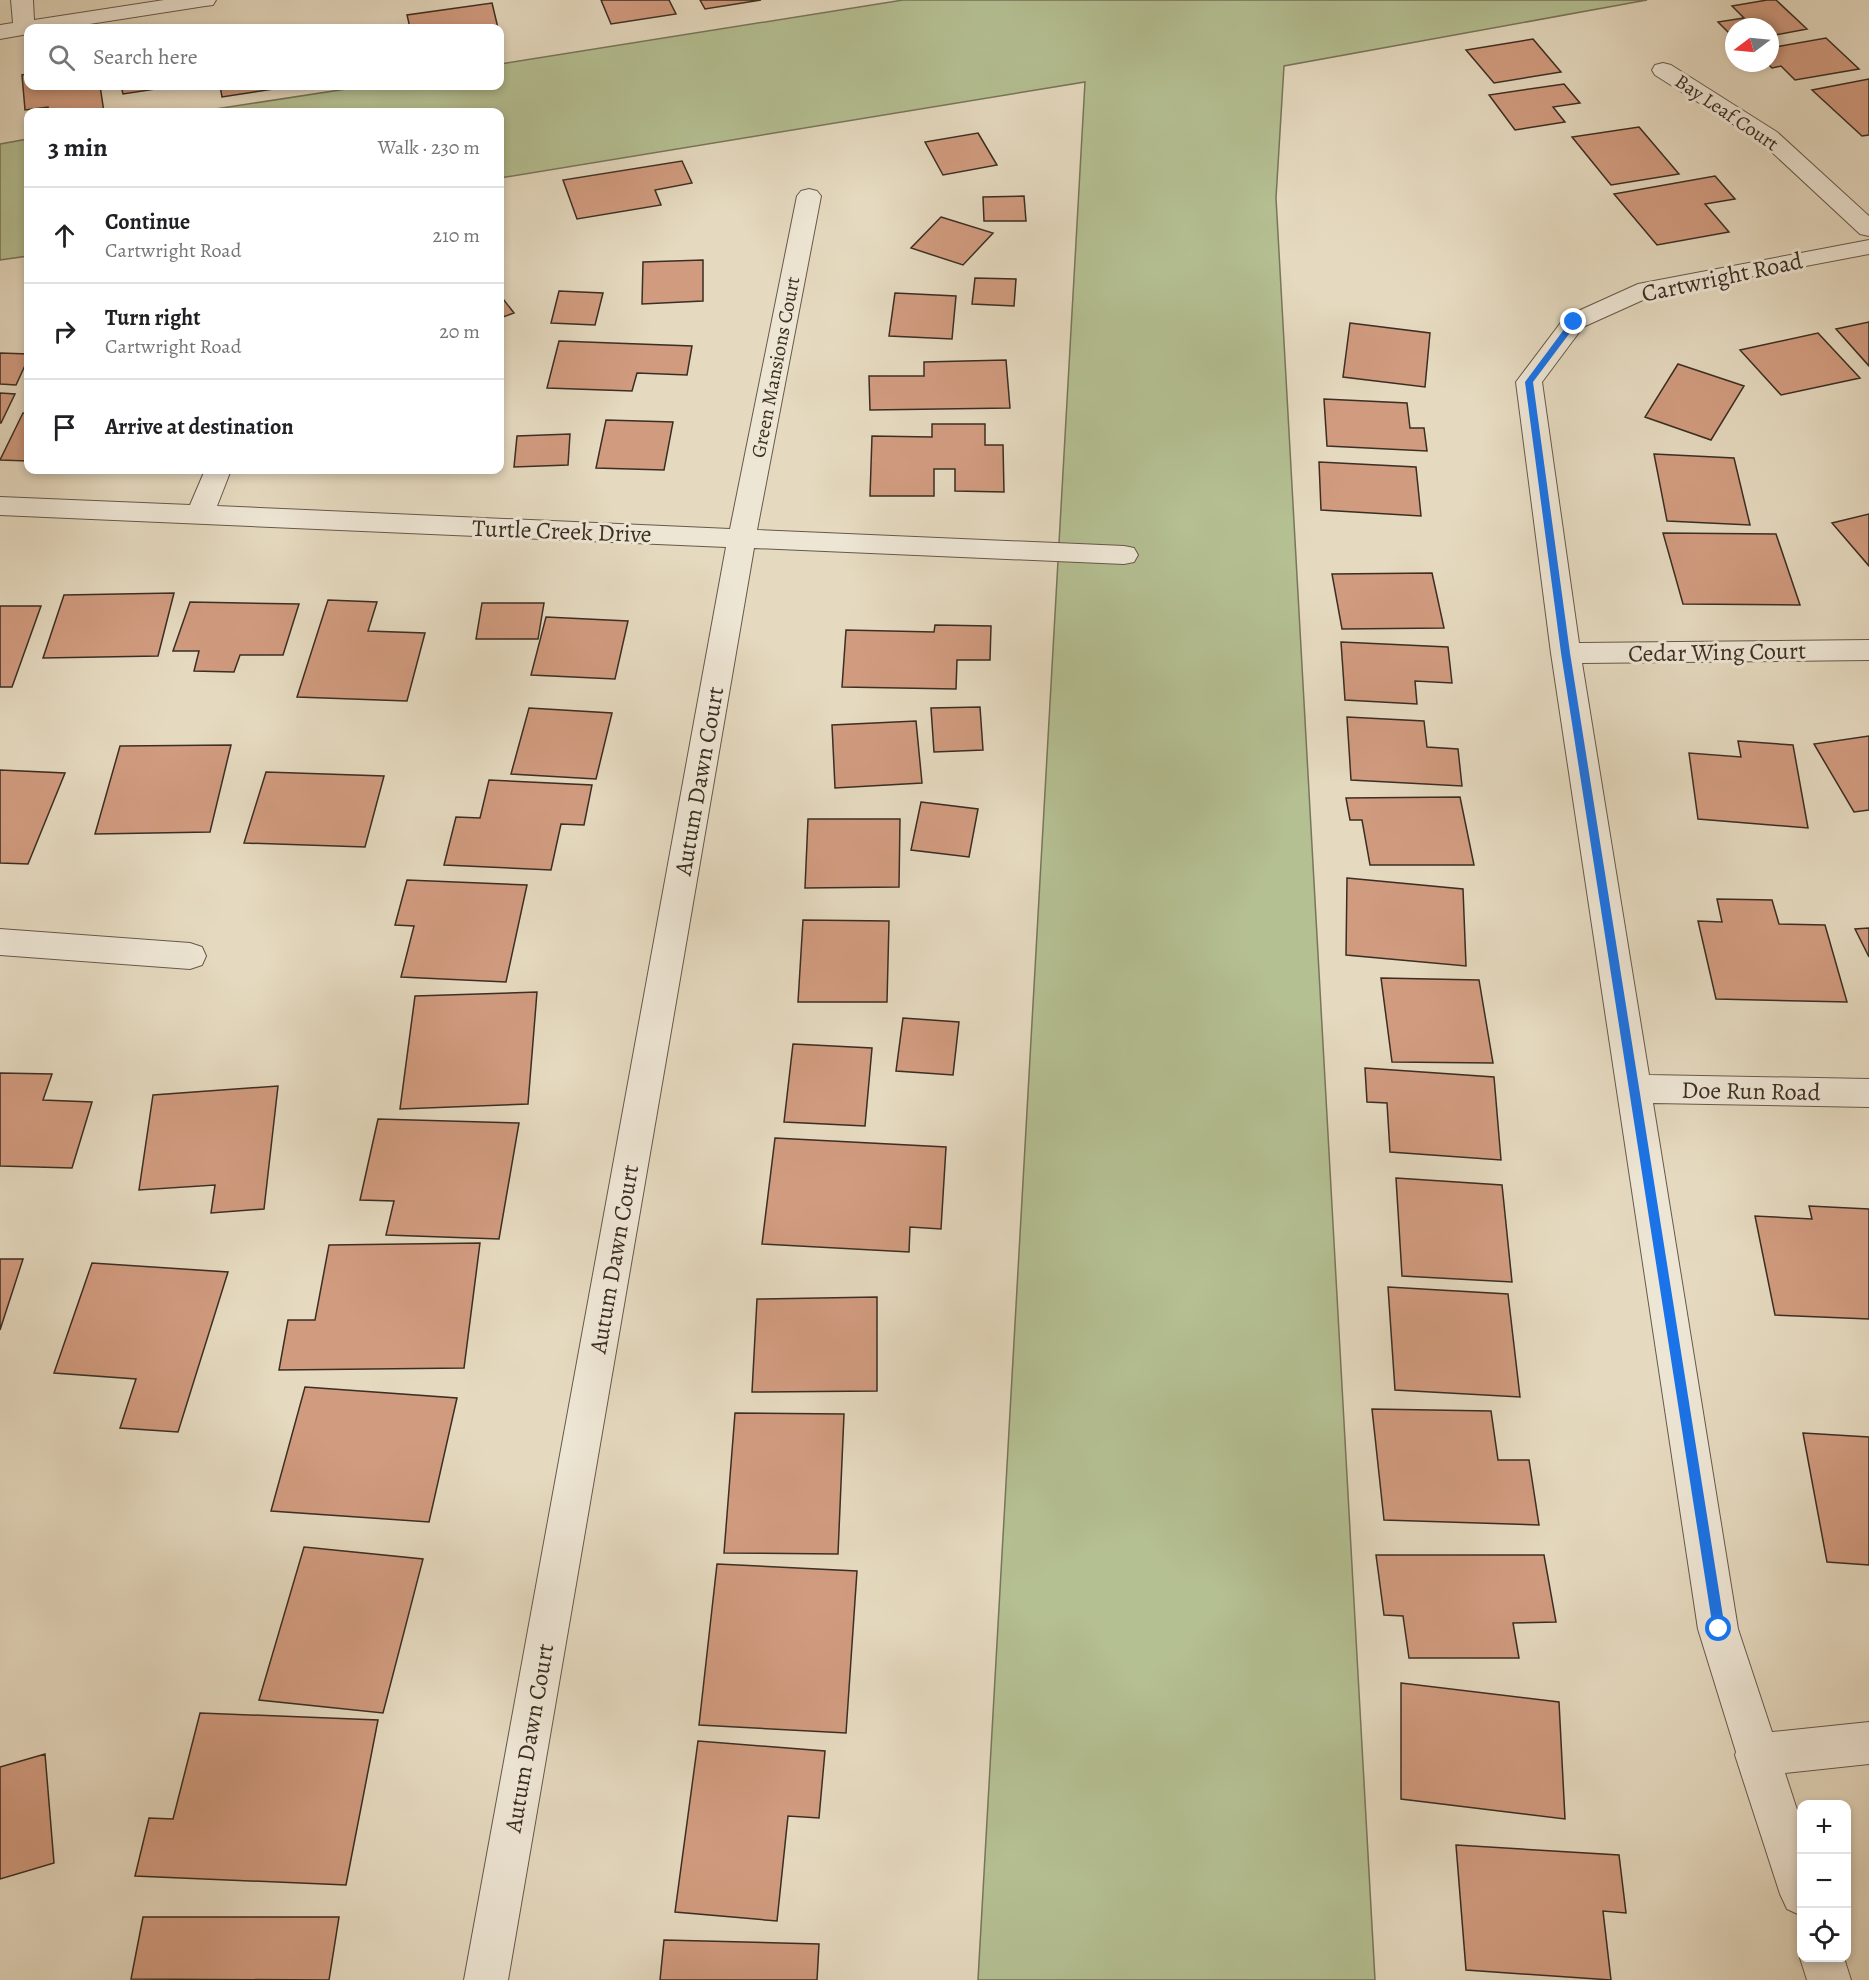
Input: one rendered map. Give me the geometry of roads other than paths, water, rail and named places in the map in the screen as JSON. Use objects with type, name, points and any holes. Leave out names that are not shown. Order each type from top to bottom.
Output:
[{"type":"street","points":[[0,32],[24,28],[21,0]]},
{"type":"street","points":[[50,24],[205,0]]},
{"type":"street","name":"Bay Leaf Court","points":[[1663,69],[1769,136],[1869,229]]},
{"type":"street","name":"Green Mansions Court","points":[[742,538],[809,196]]},
{"type":"street","name":"Cartwright Road","points":[[1797,1879],[1756,1755],[1719,1629],[1566,653],[1529,382],[1574,322],[1647,289],[1869,247]]},
{"type":"street","points":[[200,516],[216,474]]},
{"type":"street","name":"Turtle Creek Drive","points":[[0,506],[1124,555]]},
{"type":"street","name":"Autum Dawn Court","points":[[486,1980],[742,538]]},
{"type":"street","name":"Cedar Wing Court","points":[[1566,653],[1869,650]]},
{"type":"street","points":[[0,942],[190,956]]},
{"type":"street","name":"Doe Run Road","points":[[1633,1089],[1869,1093]]},
{"type":"street","points":[[1756,1755],[1869,1743]]},
{"type":"street","points":[[1823,1962],[1829,1980]]}]
